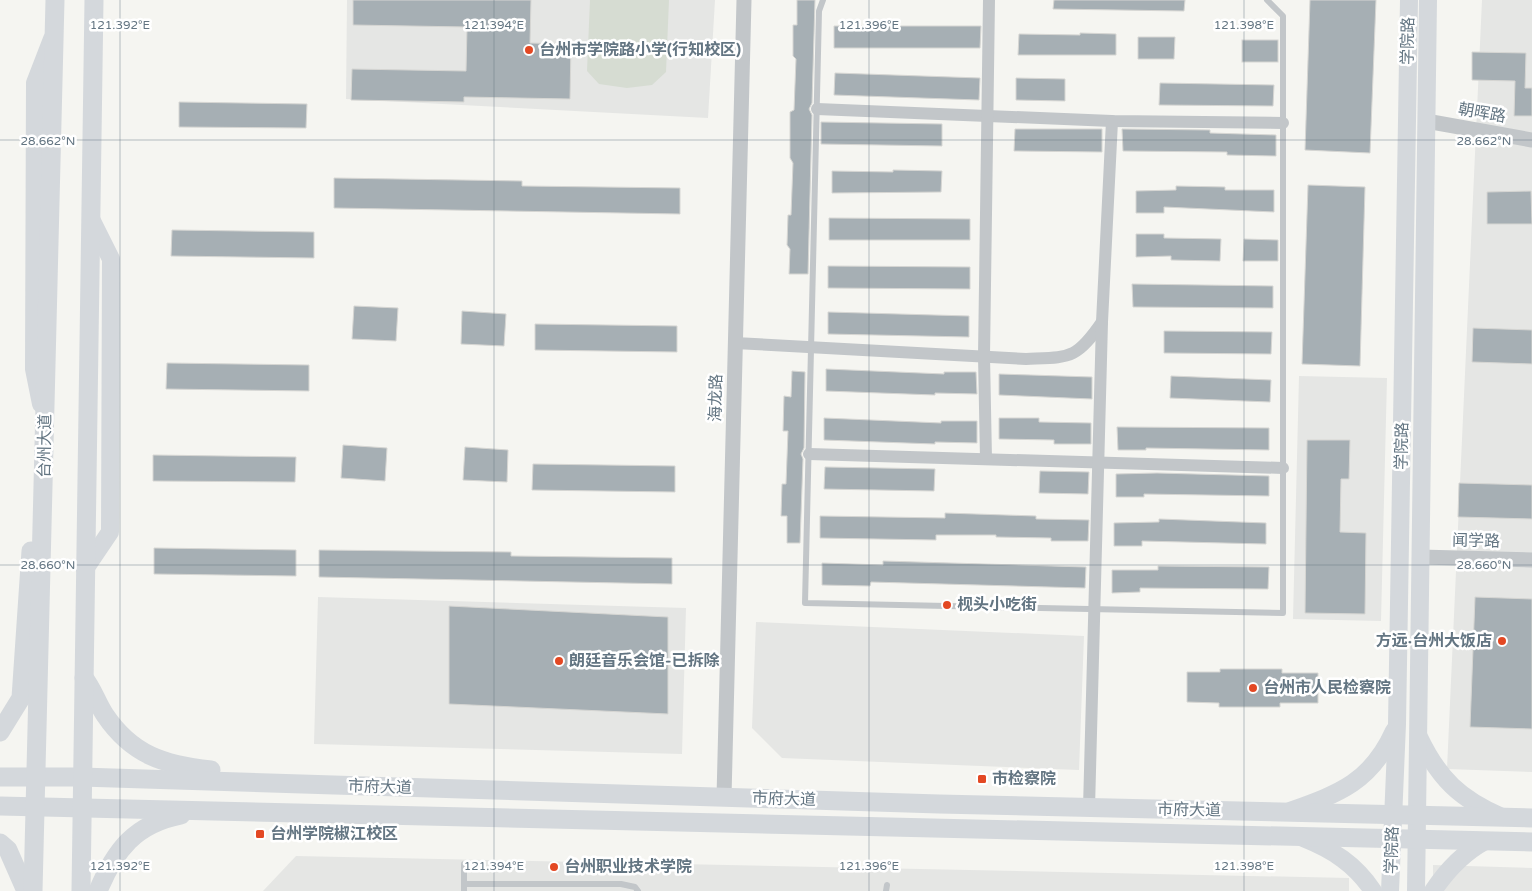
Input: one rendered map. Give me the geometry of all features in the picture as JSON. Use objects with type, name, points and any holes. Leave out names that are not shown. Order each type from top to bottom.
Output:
[{"type":"main road","name":"台州大道","points":[[33,891],[55,0]]},
{"type":"main road","points":[[81,891],[81,777],[94,0]]},
{"type":"main road","name":"学院路","points":[[1390,891],[1397,724],[1409,0]]},
{"type":"main road","name":"学院路","points":[[1416,891],[1428,0]]},
{"type":"main road","points":[[0,732],[7,724],[21,698],[31,549],[44,493]]},
{"type":"main road","points":[[83,676],[104,714],[122,738],[168,764],[216,770],[294,775],[336,785]]},
{"type":"main road","points":[[1286,813],[1319,801],[1360,780],[1376,763],[1397,724]]},
{"type":"main road","points":[[1418,734],[1426,752],[1445,779],[1476,806],[1505,818]]},
{"type":"main road","name":"市府大道","points":[[0,777],[81,777],[724,798],[1532,818]]},
{"type":"main road","name":"市府大道","points":[[0,806],[1532,842]]},
{"type":"main road","points":[[98,891],[108,866],[116,854],[131,839],[151,826],[172,817],[202,810]]},
{"type":"main road","points":[[1300,837],[1342,856],[1362,874],[1374,891]]},
{"type":"main road","points":[[1434,891],[1457,861],[1485,841]]},
{"type":"main road","points":[[0,844],[8,850],[26,891]]},
{"type":"street","name":"海龙路","points":[[724,798],[744,0]]},
{"type":"street","points":[[986,459],[984,356],[990,0]]},
{"type":"street","points":[[816,109],[988,114],[1112,121],[1283,124]]},
{"type":"street","points":[[1090,808],[1102,322],[1112,121]]},
{"type":"street","name":"朝晖路","points":[[1426,121],[1532,140]]},
{"type":"street","points":[[735,343],[1026,359],[1067,357],[1088,343],[1102,322]]},
{"type":"street","points":[[809,454],[1283,468]]},
{"type":"street","name":"闻学路","points":[[1420,557],[1532,560]]},
{"type":"lane","points":[[822,0],[819,11],[816,109],[804,603],[1283,613],[1283,16],[1267,0]]},
{"type":"lane","points":[[464,864],[464,888],[621,884],[635,887],[638,891]]},
{"type":"shaded area","name":"台州市学院路小学(行知校区)","points":[[347,0],[715,0],[708,118],[346,99]]},
{"type":"shaded area","points":[[590,0],[669,0],[666,72],[652,85],[627,88],[599,84],[587,71]]},
{"type":"shaded area","points":[[1482,0],[1532,0],[1532,772],[1447,769]]},
{"type":"shaded area","points":[[1299,376],[1387,378],[1381,621],[1293,619]]},
{"type":"shaded area","points":[[318,597],[686,608],[682,754],[314,744]]},
{"type":"shaded area","points":[[756,622],[1084,636],[1079,770],[782,758],[752,728]]},
{"type":"shaded area","name":"台州职业技术学院","points":[[296,856],[1349,878],[1349,891],[263,891]]},
{"type":"shaded area","points":[[1433,865],[1532,868],[1532,891],[1433,891]]},
{"type":"building","points":[[353,0],[531,0],[530,43],[571,44],[570,99],[464,97],[464,102],[351,100],[352,69],[466,71],[467,27],[353,25]]},
{"type":"building","points":[[797,0],[815,0],[812,103],[809,109],[812,115],[808,274],[789,274],[790,249],[787,245],[788,215],[791,215],[793,163],[790,158],[790,112],[794,110],[796,59],[793,56],[793,25],[797,25]]},
{"type":"building","points":[[1054,0],[1185,0],[1184,11],[1053,9]]},
{"type":"building","points":[[1310,0],[1376,0],[1370,153],[1305,150]]},
{"type":"building","points":[[834,26],[981,26],[980,48],[834,48]]},
{"type":"building","points":[[1080,33],[1116,34],[1116,55],[1018,55],[1019,34],[1080,35]]},
{"type":"building","points":[[1138,37],[1175,37],[1174,59],[1138,59]]},
{"type":"building","points":[[1242,40],[1278,40],[1278,62],[1242,62]]},
{"type":"building","points":[[1472,52],[1526,53],[1525,88],[1532,88],[1532,116],[1514,116],[1515,81],[1472,80]]},
{"type":"building","points":[[835,73],[980,78],[979,100],[834,95]]},
{"type":"building","points":[[1016,78],[1065,79],[1065,101],[1016,100]]},
{"type":"building","points":[[1160,83],[1274,85],[1273,106],[1159,105]]},
{"type":"building","points":[[179,102],[307,104],[306,128],[179,127]]},
{"type":"building","points":[[821,122],[942,124],[942,146],[821,144]]},
{"type":"building","points":[[1015,129],[1102,129],[1102,152],[1014,151]]},
{"type":"building","points":[[1122,129],[1210,130],[1210,133],[1276,135],[1276,156],[1227,155],[1227,152],[1123,151]]},
{"type":"building","points":[[893,170],[942,171],[941,192],[832,193],[832,171],[893,172]]},
{"type":"building","points":[[334,178],[522,181],[522,186],[680,188],[680,214],[334,208]]},
{"type":"building","points":[[1308,185],[1365,187],[1360,366],[1302,364]]},
{"type":"building","points":[[1176,186],[1225,187],[1225,190],[1274,190],[1274,212],[1164,207],[1164,213],[1136,213],[1136,191],[1176,190]]},
{"type":"building","points":[[1531,191],[1532,224],[1487,224],[1487,192]]},
{"type":"building","points":[[829,218],[970,219],[970,240],[829,240]]},
{"type":"building","points":[[172,230],[314,232],[314,258],[171,256]]},
{"type":"building","points":[[1136,234],[1164,234],[1164,238],[1221,239],[1220,261],[1171,260],[1171,256],[1136,257]]},
{"type":"building","points":[[1244,239],[1278,240],[1278,261],[1243,261]]},
{"type":"building","points":[[828,266],[970,267],[970,289],[828,288]]},
{"type":"building","points":[[1132,284],[1273,286],[1273,308],[1133,307]]},
{"type":"building","points":[[354,306],[398,308],[396,341],[352,339]]},
{"type":"building","points":[[462,311],[506,314],[504,346],[461,344]]},
{"type":"building","points":[[828,312],[969,316],[969,337],[828,334]]},
{"type":"building","points":[[535,324],[677,326],[677,352],[535,350]]},
{"type":"building","points":[[1473,328],[1532,330],[1532,364],[1472,362]]},
{"type":"building","points":[[1164,331],[1272,332],[1271,354],[1164,353]]},
{"type":"building","points":[[167,363],[309,365],[309,391],[166,389]]},
{"type":"building","points":[[826,369],[944,374],[944,372],[976,372],[977,394],[935,393],[935,395],[826,391]]},
{"type":"building","points":[[792,371],[805,372],[804,448],[801,454],[803,459],[800,543],[787,543],[787,516],[781,516],[782,484],[786,484],[788,431],[783,431],[784,396],[791,397]]},
{"type":"building","points":[[999,374],[1092,377],[1092,399],[999,395]]},
{"type":"building","points":[[1171,376],[1271,380],[1270,402],[1170,398]]},
{"type":"building","points":[[824,418],[941,423],[941,421],[977,421],[977,443],[935,442],[935,444],[824,440]]},
{"type":"building","points":[[999,418],[1039,418],[1039,422],[1091,423],[1091,444],[1054,444],[1054,440],[999,439]]},
{"type":"building","points":[[1117,427],[1269,428],[1269,450],[1146,448],[1146,450],[1118,450]]},
{"type":"building","points":[[1307,440],[1350,440],[1349,479],[1341,479],[1340,532],[1366,533],[1365,614],[1305,613]]},
{"type":"building","points":[[343,445],[387,448],[385,481],[341,478]]},
{"type":"building","points":[[465,447],[508,450],[507,482],[463,480]]},
{"type":"building","points":[[153,455],[296,457],[295,482],[153,481]]},
{"type":"building","points":[[533,464],[675,466],[675,492],[532,490]]},
{"type":"building","points":[[825,467],[935,469],[934,491],[824,489]]},
{"type":"building","points":[[1040,471],[1089,472],[1088,494],[1039,493]]},
{"type":"building","points":[[1157,473],[1269,476],[1269,496],[1144,494],[1144,497],[1116,497],[1116,474]]},
{"type":"building","points":[[1459,483],[1532,485],[1532,519],[1458,517]]},
{"type":"building","points":[[945,513],[1036,516],[1036,519],[1089,520],[1088,541],[1051,541],[1051,538],[996,537],[996,535],[936,535],[936,540],[820,538],[820,516],[945,518]]},
{"type":"building","points":[[1159,519],[1266,523],[1266,544],[1142,541],[1142,546],[1114,546],[1114,523],[1159,522]]},
{"type":"building","points":[[154,548],[296,550],[296,576],[154,574]]},
{"type":"building","points":[[319,550],[511,552],[511,556],[672,558],[672,584],[319,577]]},
{"type":"building","points":[[883,561],[1086,567],[1085,588],[871,582],[870,586],[822,585],[822,563],[883,565]]},
{"type":"building","points":[[1158,566],[1269,567],[1268,589],[1140,588],[1140,592],[1112,593],[1112,570],[1158,570]]},
{"type":"building","name":"方远·台州大饭店","points":[[1475,597],[1532,599],[1532,729],[1470,727]]},
{"type":"building","name":"朗廷音乐会馆-已拆除","points":[[449,606],[668,617],[668,714],[449,704]]},
{"type":"building","name":"台州市人民检察院","points":[[1220,669],[1282,669],[1282,673],[1318,673],[1318,703],[1280,703],[1280,707],[1219,707],[1219,703],[1187,702],[1187,672],[1220,672]]},
{"type":"place","name":"台州市学院路小学(行知校区)","points":[[529,50]]},
{"type":"place","name":"枧头小吃街","points":[[947,605]]},
{"type":"place","name":"方远·台州大饭店","points":[[1502,641]]},
{"type":"place","name":"朗廷音乐会馆-已拆除","points":[[559,661]]},
{"type":"place","name":"台州市人民检察院","points":[[1253,688]]},
{"type":"place","name":"市检察院","points":[[982,779]]},
{"type":"place","name":"台州学院椒江校区","points":[[260,834]]},
{"type":"place","name":"台州职业技术学院","points":[[554,867]]}]
